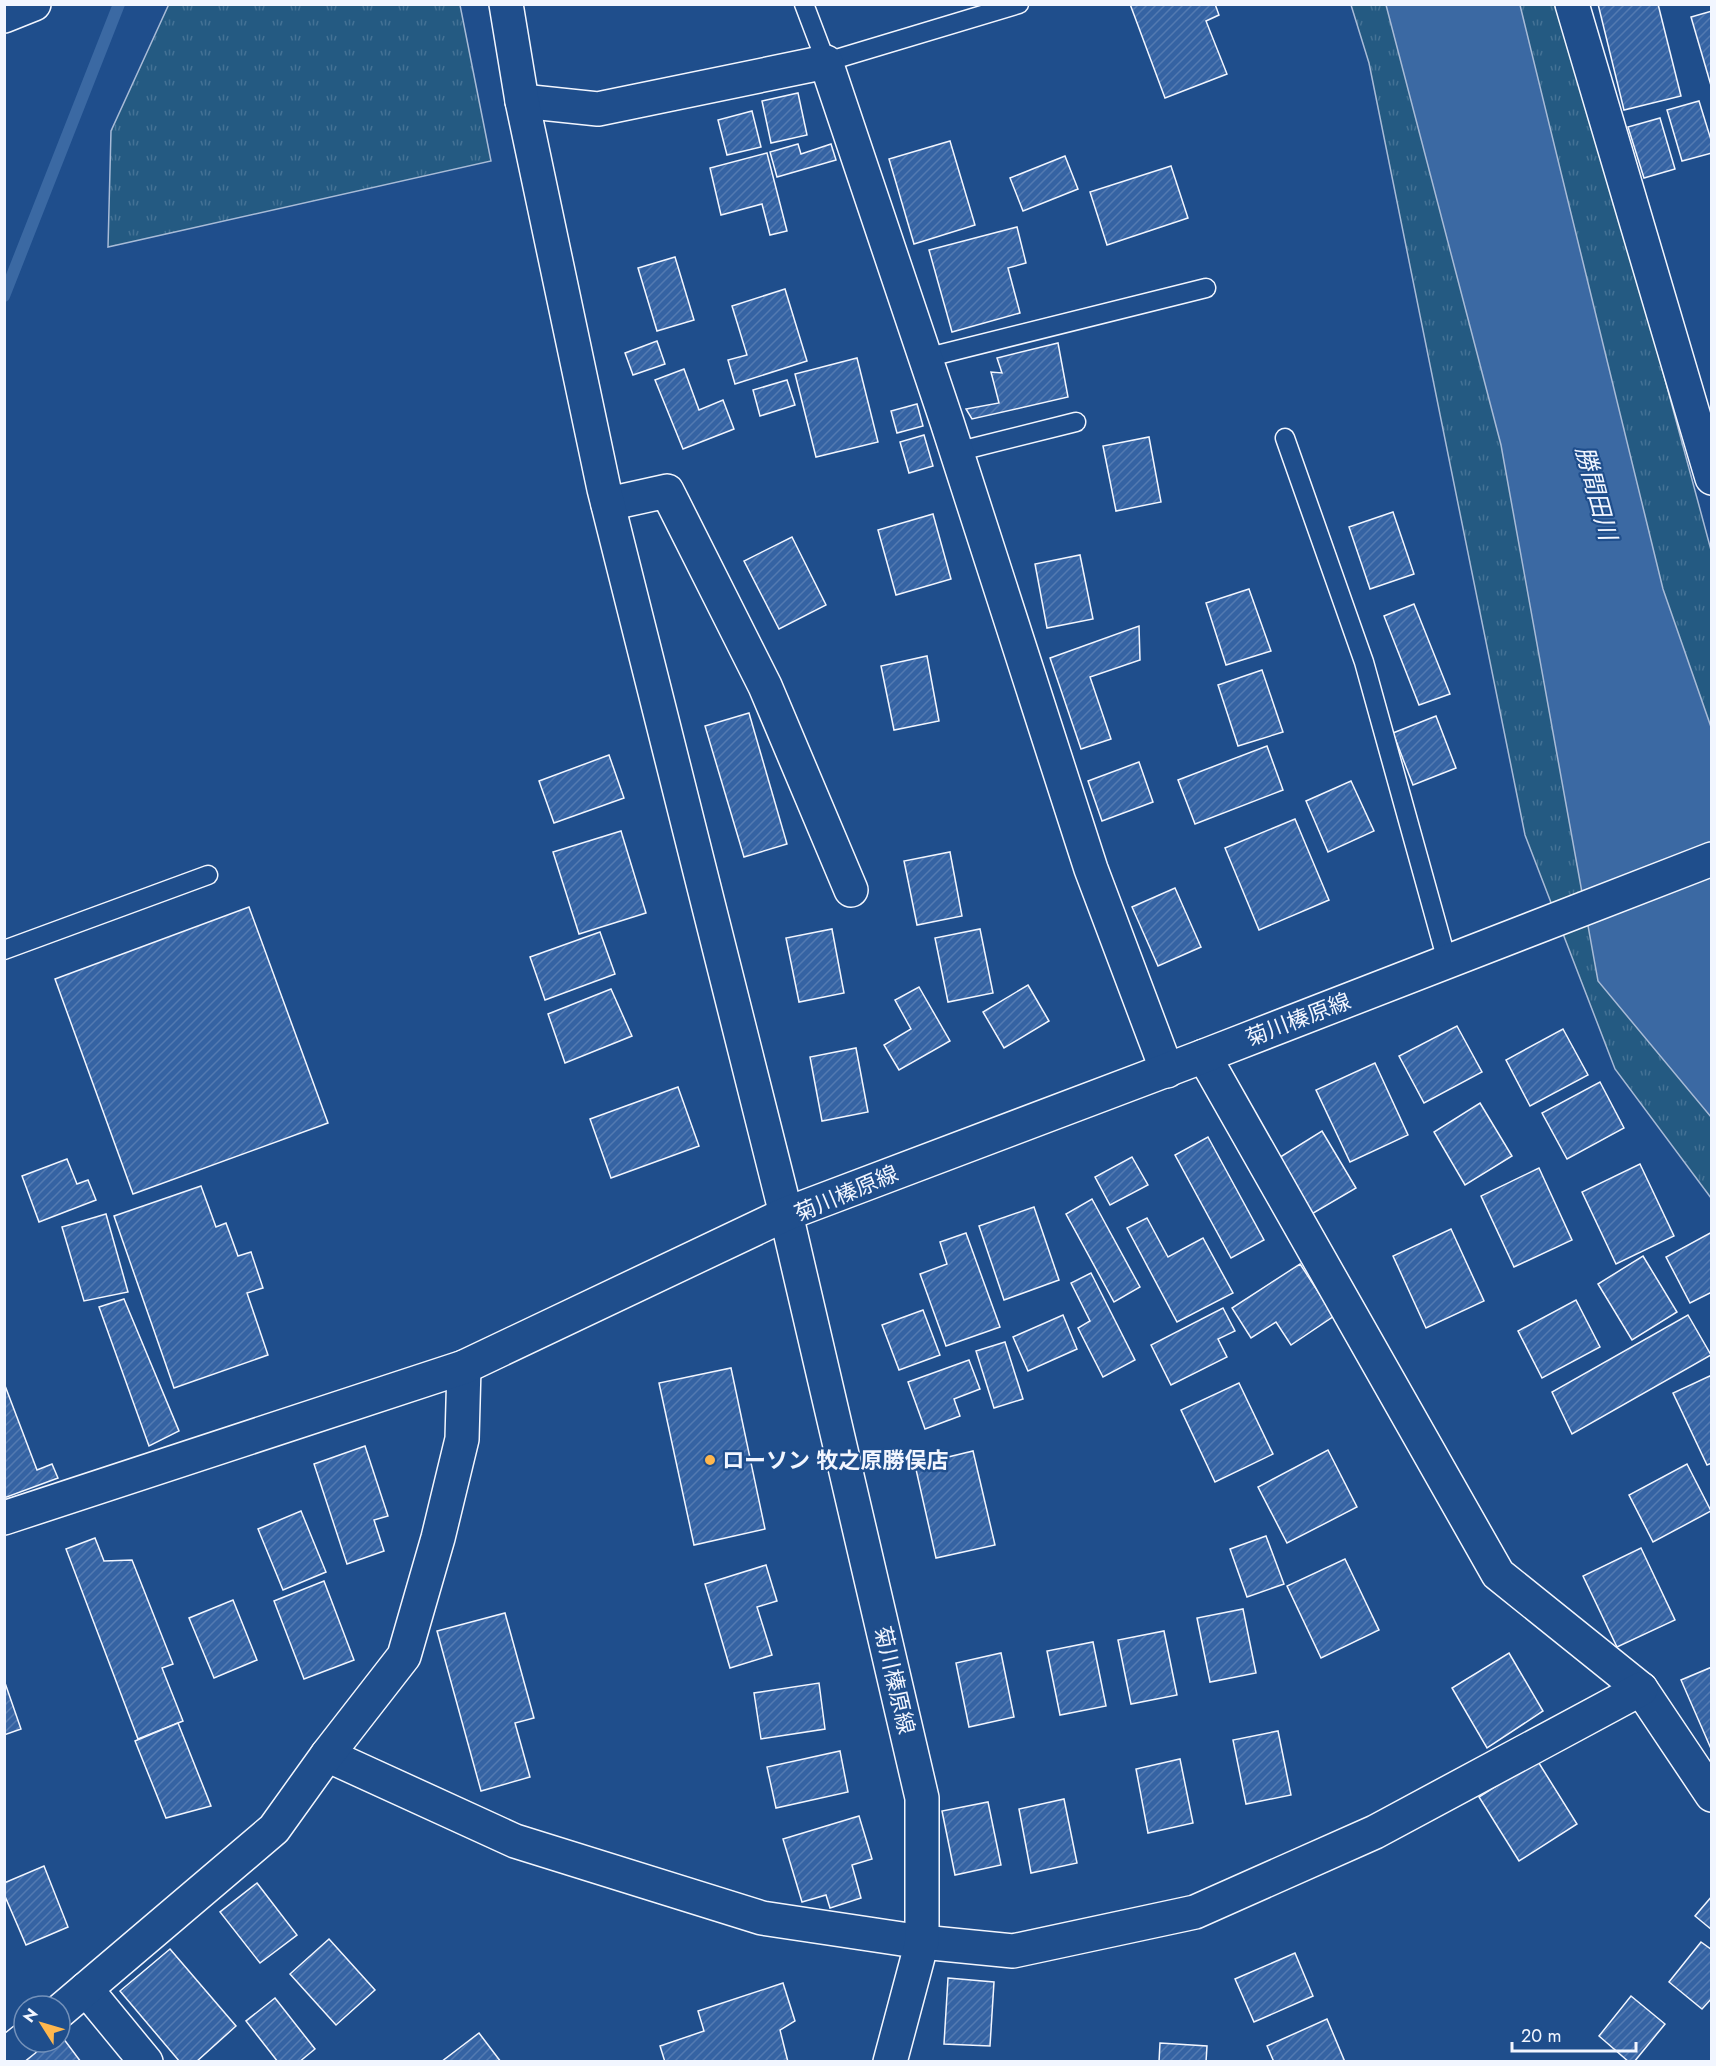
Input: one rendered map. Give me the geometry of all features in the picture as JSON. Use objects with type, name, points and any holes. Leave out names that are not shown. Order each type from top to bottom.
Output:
[{"type":"street","points":[[4,16],[34,4]]},
{"type":"street","points":[[4,1518],[464,1367],[786,1214],[608,504],[522,101],[506,4]]},
{"type":"street","points":[[1572,4],[1712,478]]},
{"type":"street","points":[[522,101],[598,109],[826,62],[956,452],[1091,869],[1167,1071]]},
{"type":"street","points":[[608,504],[668,491],[765,686],[851,890]]},
{"type":"street","name":"菊川榛原線","points":[[890,2061],[922,1942],[922,1798],[786,1214],[1167,1071],[1712,859]]},
{"type":"street","points":[[1204,1056],[1498,1574],[1641,1689],[1712,1795]]},
{"type":"street","points":[[72,2001],[274,1829],[327,1755],[404,1656],[438,1538],[462,1440],[464,1367]]},
{"type":"street","points":[[327,1755],[515,1841],[762,1918],[922,1942],[1013,1951],[1195,1912],[1375,1832],[1641,1689]]},
{"type":"street","points":[[86,1989],[146,2061]]},
{"type":"lane","points":[[804,4],[826,62],[1019,4]]},
{"type":"lane","points":[[925,358],[1206,288]]},
{"type":"lane","points":[[956,452],[1076,422]]},
{"type":"lane","points":[[1285,438],[1364,662],[1447,961]]},
{"type":"lane","points":[[4,950],[208,875]]},
{"type":"green space","points":[[169,4],[460,5],[491,161],[108,247],[111,131]]},
{"type":"green space","points":[[1351,5],[1564,5],[1711,550],[1711,1198],[1615,1069],[1525,835],[1369,63]]},
{"type":"water","name":"勝間田川","points":[[1386,5],[1520,5],[1663,589],[1711,727],[1711,1117],[1598,981],[1501,445]]},
{"type":"building","points":[[1130,4],[1215,4],[1219,15],[1206,21],[1227,74],[1165,98]]},
{"type":"building","points":[[1598,4],[1658,4],[1681,96],[1624,110]]},
{"type":"building","points":[[1712,11],[1712,89],[1691,17]]},
{"type":"building","points":[[798,93],[807,135],[771,143],[762,101]]},
{"type":"building","points":[[1699,101],[1712,143],[1712,153],[1682,161],[1667,110]]},
{"type":"building","points":[[752,111],[761,147],[727,155],[718,120]]},
{"type":"building","points":[[1660,118],[1675,169],[1644,178],[1628,127]]},
{"type":"building","points":[[950,141],[975,225],[914,244],[889,159]]},
{"type":"building","points":[[798,144],[801,154],[831,144],[836,160],[777,177],[770,152]]},
{"type":"building","points":[[767,153],[787,231],[770,235],[762,204],[721,215],[710,168]]},
{"type":"building","points":[[1065,156],[1078,189],[1023,211],[1010,178]]},
{"type":"building","points":[[1171,166],[1188,218],[1107,245],[1090,192]]},
{"type":"building","points":[[1017,227],[1026,263],[1008,268],[1020,313],[952,332],[929,250]]},
{"type":"building","points":[[675,257],[694,320],[657,331],[638,268]]},
{"type":"building","points":[[785,289],[807,361],[735,384],[728,360],[747,355],[732,306]]},
{"type":"building","points":[[657,341],[665,364],[633,375],[625,353]]},
{"type":"building","points":[[1058,343],[1068,397],[972,419],[966,409],[999,403],[991,372],[1002,373],[997,358]]},
{"type":"building","points":[[857,358],[878,442],[816,457],[795,374]]},
{"type":"building","points":[[684,369],[699,410],[723,400],[734,429],[683,449],[655,380]]},
{"type":"building","points":[[787,380],[795,405],[760,416],[753,390]]},
{"type":"building","points":[[917,404],[923,426],[897,433],[891,411]]},
{"type":"building","points":[[924,435],[933,466],[909,473],[900,442]]},
{"type":"building","points":[[1149,437],[1161,502],[1116,511],[1103,446]]},
{"type":"building","points":[[1393,512],[1414,574],[1370,589],[1349,527]]},
{"type":"building","points":[[933,514],[951,579],[896,595],[878,530]]},
{"type":"building","points":[[792,537],[826,605],[779,629],[744,561]]},
{"type":"building","points":[[1080,555],[1093,619],[1047,628],[1035,564]]},
{"type":"building","points":[[1249,589],[1271,651],[1226,665],[1206,603]]},
{"type":"building","points":[[1414,604],[1450,694],[1419,705],[1384,616]]},
{"type":"building","points":[[1139,626],[1140,660],[1090,677],[1111,739],[1081,749],[1050,658]]},
{"type":"building","points":[[927,656],[939,721],[894,730],[881,666]]},
{"type":"building","points":[[1262,670],[1283,732],[1238,746],[1218,685]]},
{"type":"building","points":[[749,713],[787,844],[744,857],[705,726]]},
{"type":"building","points":[[1436,716],[1456,768],[1413,785],[1393,733]]},
{"type":"building","points":[[1267,746],[1283,790],[1195,824],[1178,780]]},
{"type":"building","points":[[609,755],[624,798],[554,823],[539,781]]},
{"type":"building","points":[[1139,762],[1153,802],[1102,821],[1088,781]]},
{"type":"building","points":[[1351,781],[1374,831],[1328,852],[1306,801]]},
{"type":"building","points":[[1295,819],[1329,900],[1259,930],[1225,848]]},
{"type":"building","points":[[621,831],[646,913],[579,934],[553,852]]},
{"type":"building","points":[[950,852],[962,916],[917,925],[904,861]]},
{"type":"building","points":[[1175,888],[1201,947],[1158,966],[1132,907]]},
{"type":"building","points":[[249,907],[328,1123],[133,1194],[55,979]]},
{"type":"building","points":[[832,929],[844,993],[799,1002],[786,938]]},
{"type":"building","points":[[980,929],[993,993],[948,1002],[935,938]]},
{"type":"building","points":[[600,932],[615,974],[545,1000],[530,957]]},
{"type":"building","points":[[1028,985],[1049,1021],[1004,1048],[983,1012]]},
{"type":"building","points":[[919,987],[950,1041],[899,1070],[884,1045],[911,1029],[895,1000]]},
{"type":"building","points":[[611,989],[632,1036],[565,1063],[548,1014]]},
{"type":"building","points":[[1457,1026],[1482,1072],[1424,1103],[1399,1056]]},
{"type":"building","points":[[1563,1029],[1588,1075],[1530,1106],[1506,1060]]},
{"type":"building","points":[[856,1048],[868,1112],[822,1121],[810,1057]]},
{"type":"building","points":[[1375,1063],[1408,1135],[1350,1162],[1316,1090]]},
{"type":"building","points":[[1600,1082],[1624,1128],[1567,1159],[1542,1113]]},
{"type":"building","points":[[678,1087],[699,1146],[611,1178],[590,1119]]},
{"type":"building","points":[[1480,1103],[1512,1156],[1465,1185],[1434,1132]]},
{"type":"building","points":[[1322,1131],[1356,1188],[1310,1215],[1277,1159]]},
{"type":"building","points":[[1208,1137],[1264,1240],[1231,1258],[1175,1155]]},
{"type":"building","points":[[1132,1157],[1148,1185],[1110,1205],[1095,1177]]},
{"type":"building","points":[[67,1159],[77,1184],[88,1180],[96,1200],[39,1222],[22,1176]]},
{"type":"building","points":[[1640,1164],[1674,1236],[1616,1264],[1582,1192]]},
{"type":"building","points":[[1539,1168],[1572,1240],[1514,1267],[1481,1196]]},
{"type":"building","points":[[201,1186],[216,1227],[226,1223],[238,1256],[251,1252],[263,1288],[247,1293],[268,1355],[174,1388],[114,1216]]},
{"type":"building","points":[[1092,1199],[1140,1287],[1114,1302],[1066,1214]]},
{"type":"building","points":[[1034,1207],[1059,1280],[1004,1300],[979,1226]]},
{"type":"building","points":[[106,1214],[128,1292],[84,1301],[62,1227]]},
{"type":"building","points":[[1147,1218],[1168,1257],[1203,1238],[1233,1293],[1177,1322],[1127,1228]]},
{"type":"building","points":[[1451,1229],[1484,1301],[1426,1328],[1393,1256]]},
{"type":"building","points":[[1712,1232],[1712,1292],[1690,1303],[1666,1257]]},
{"type":"building","points":[[966,1233],[1000,1327],[946,1346],[920,1274],[947,1264],[940,1242]]},
{"type":"building","points":[[1643,1256],[1677,1312],[1632,1340],[1598,1284]]},
{"type":"building","points":[[1300,1264],[1334,1316],[1291,1345],[1276,1322],[1251,1338],[1232,1308]]},
{"type":"building","points":[[1091,1273],[1135,1360],[1103,1377],[1078,1328],[1090,1321],[1071,1283]]},
{"type":"building","points":[[124,1299],[179,1431],[149,1446],[99,1307]]},
{"type":"building","points":[[1576,1300],[1600,1347],[1542,1378],[1518,1331]]},
{"type":"building","points":[[1223,1308],[1235,1331],[1218,1339],[1227,1357],[1171,1385],[1151,1345]]},
{"type":"building","points":[[923,1310],[940,1355],[899,1370],[882,1325]]},
{"type":"building","points":[[1063,1315],[1077,1349],[1028,1371],[1013,1337]]},
{"type":"building","points":[[1688,1315],[1711,1355],[1572,1434],[1552,1392]]},
{"type":"building","points":[[1005,1342],[1023,1399],[994,1408],[976,1351]]},
{"type":"building","points":[[969,1360],[980,1389],[954,1399],[960,1416],[925,1429],[908,1382]]},
{"type":"building","points":[[731,1368],[765,1529],[694,1545],[659,1383]]},
{"type":"building","points":[[1712,1375],[1712,1463],[1707,1465],[1673,1393]]},
{"type":"building","points":[[4,1383],[37,1470],[52,1464],[58,1478],[4,1498]]},
{"type":"building","points":[[1239,1383],[1273,1454],[1215,1482],[1181,1410]]},
{"type":"building","points":[[365,1446],[388,1516],[374,1520],[384,1551],[347,1564],[314,1464]]},
{"type":"building","points":[[1328,1450],[1357,1507],[1287,1543],[1258,1487]]},
{"type":"building","points":[[973,1451],[995,1545],[936,1558],[915,1465]]},
{"type":"building","points":[[1687,1464],[1711,1511],[1653,1542],[1629,1495]]},
{"type":"building","points":[[301,1511],[326,1572],[283,1590],[258,1529]]},
{"type":"building","points":[[1266,1536],[1284,1584],[1247,1597],[1230,1549]]},
{"type":"building","points":[[95,1538],[104,1561],[132,1560],[173,1664],[162,1668],[183,1721],[138,1739],[66,1549]]},
{"type":"building","points":[[1641,1548],[1675,1620],[1617,1647],[1583,1576]]},
{"type":"building","points":[[1345,1559],[1379,1630],[1321,1658],[1287,1586]]},
{"type":"building","points":[[766,1565],[777,1601],[757,1607],[772,1655],[730,1668],[705,1584]]},
{"type":"building","points":[[324,1581],[354,1660],[304,1679],[274,1601]]},
{"type":"building","points":[[233,1600],[257,1660],[214,1678],[189,1618]]},
{"type":"building","points":[[1243,1609],[1256,1673],[1210,1682],[1197,1618]]},
{"type":"building","points":[[505,1613],[534,1718],[515,1723],[530,1777],[481,1791],[437,1631]]},
{"type":"building","points":[[1164,1631],[1177,1695],[1131,1704],[1118,1640]]},
{"type":"building","points":[[1093,1642],[1106,1706],[1060,1715],[1047,1651]]},
{"type":"building","points":[[1001,1653],[1014,1717],[969,1727],[956,1663]]},
{"type":"building","points":[[1509,1653],[1543,1711],[1487,1748],[1452,1688]]},
{"type":"building","points":[[1712,1667],[1712,1751],[1681,1680]]},
{"type":"building","points":[[4,1680],[21,1729],[4,1735]]},
{"type":"building","points":[[819,1683],[825,1729],[761,1739],[754,1693]]},
{"type":"building","points":[[178,1723],[211,1806],[166,1818],[135,1741]]},
{"type":"building","points":[[1278,1731],[1291,1795],[1246,1804],[1233,1740]]},
{"type":"building","points":[[840,1751],[848,1792],[776,1808],[767,1767]]},
{"type":"building","points":[[1180,1759],[1193,1823],[1148,1833],[1136,1769]]},
{"type":"building","points":[[1537,1760],[1577,1824],[1519,1861],[1479,1797]]},
{"type":"building","points":[[1064,1799],[1077,1863],[1031,1873],[1019,1809]]},
{"type":"building","points":[[988,1802],[1001,1865],[955,1875],[942,1811]]},
{"type":"building","points":[[859,1816],[872,1859],[852,1865],[861,1898],[830,1908],[826,1895],[802,1902],[783,1839]]},
{"type":"building","points":[[44,1866],[68,1927],[26,1945],[4,1894],[4,1883]]},
{"type":"building","points":[[257,1883],[297,1935],[260,1963],[220,1912]]},
{"type":"building","points":[[1712,1896],[1712,1930],[1695,1916]]},
{"type":"building","points":[[329,1939],[375,1990],[336,2025],[290,1974]]},
{"type":"building","points":[[1701,1942],[1712,1950],[1712,1998],[1702,2009],[1669,1982]]},
{"type":"building","points":[[170,1949],[236,2026],[196,2062],[180,2062],[120,1991]]},
{"type":"building","points":[[1295,1953],[1313,1996],[1254,2022],[1235,1979]]},
{"type":"building","points":[[948,1978],[994,1982],[990,2046],[944,2044]]},
{"type":"building","points":[[783,1983],[795,2021],[780,2030],[788,2062],[665,2062],[660,2046],[704,2031],[698,2011]]},
{"type":"building","points":[[1631,1996],[1665,2024],[1634,2062],[1629,2062],[1599,2036]]},
{"type":"building","points":[[275,1998],[315,2049],[299,2062],[278,2062],[246,2021]]},
{"type":"building","points":[[1327,2019],[1345,2062],[1274,2062],[1267,2046]]},
{"type":"building","points":[[479,2033],[501,2062],[441,2062]]},
{"type":"building","points":[[1160,2043],[1207,2046],[1206,2062],[1159,2062]]},
{"type":"building","points":[[72,2050],[81,2062],[23,2062],[33,2054],[72,2054]]},
{"type":"waterway","points":[[4,296],[119,4]]},
{"type":"place","name":"ローソン 牧之原勝俣店","points":[[710,1460]]}]
